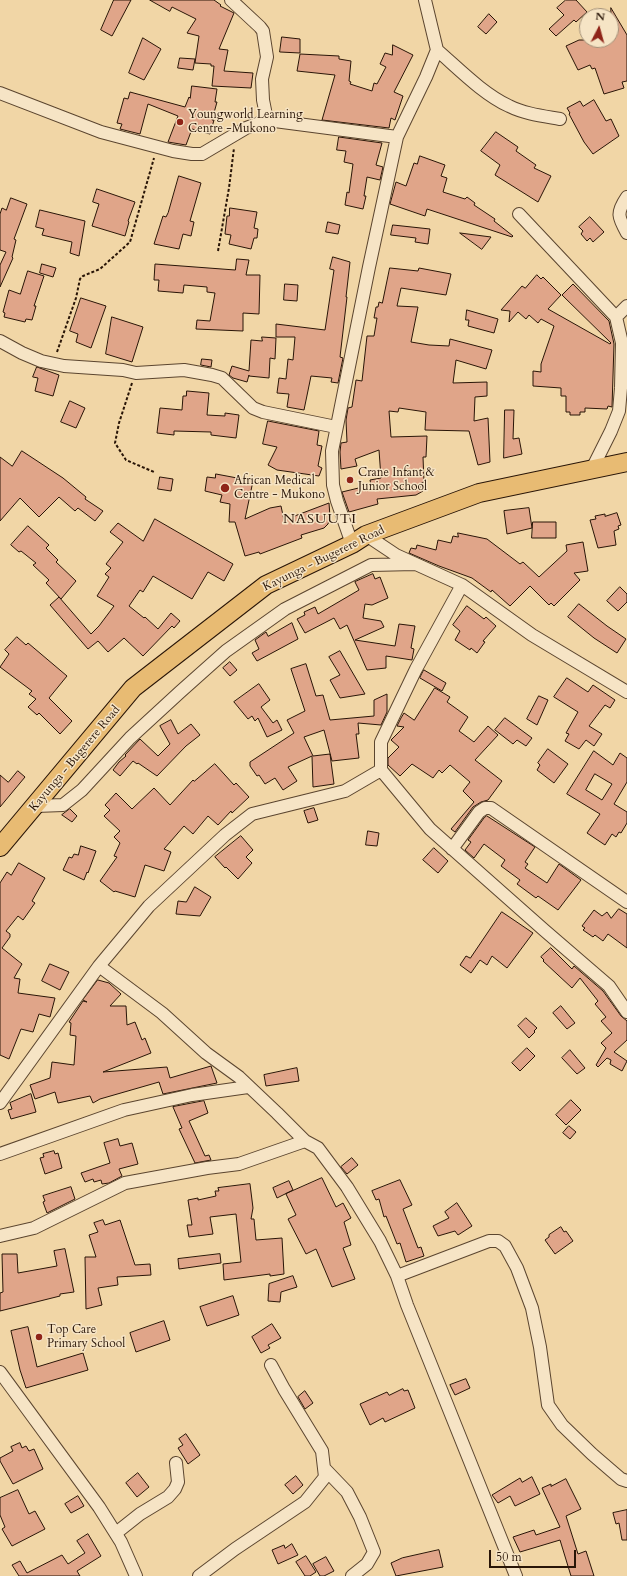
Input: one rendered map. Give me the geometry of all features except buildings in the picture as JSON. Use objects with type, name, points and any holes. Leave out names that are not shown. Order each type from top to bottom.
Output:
[{"type":"main road","name":"Kayunga - Bugerere Road","points":[[0,847],[134,688],[266,585],[359,540],[480,493],[627,462]]},
{"type":"street","points":[[231,0],[263,31],[267,56],[262,79],[263,100],[267,120]]},
{"type":"street","points":[[425,0],[437,50],[426,77],[397,137],[336,427],[332,452],[333,484],[337,502],[359,540],[462,585],[532,635],[627,692]]},
{"type":"street","points":[[437,50],[486,92],[510,106],[533,114],[560,119]]},
{"type":"street","points":[[0,93],[101,132],[192,154],[202,154],[246,128],[267,120],[397,137]]},
{"type":"street","points":[[627,197],[620,208],[619,219],[627,233]]},
{"type":"street","points":[[519,214],[616,317],[622,343],[619,411],[592,469]]},
{"type":"street","points":[[616,317],[627,306]]},
{"type":"street","points":[[0,341],[41,361],[64,366],[123,370],[136,373],[184,370],[212,375],[222,378],[253,408],[264,412],[336,427]]},
{"type":"street","points":[[36,806],[63,805],[82,790],[130,738],[180,692],[226,651],[285,609],[371,565],[415,564]]},
{"type":"street","points":[[462,585],[416,669],[381,742],[381,770],[430,829],[609,986],[627,1012]]},
{"type":"street","points":[[0,1103],[99,966],[149,906],[225,835],[252,814],[345,791],[381,770]]},
{"type":"street","points":[[452,849],[479,812],[485,808],[491,808],[627,902]]},
{"type":"street","points":[[99,966],[162,1013],[206,1053],[239,1078],[278,1113],[305,1141],[318,1148],[347,1187],[380,1241],[397,1276],[516,1576]]},
{"type":"street","points":[[0,1154],[124,1110],[192,1095],[248,1087]]},
{"type":"street","points":[[0,1236],[34,1228],[125,1184],[207,1168],[239,1164],[305,1141]]},
{"type":"street","points":[[397,1276],[489,1241],[498,1241],[505,1246],[517,1268],[532,1308],[540,1347],[548,1405],[562,1425],[592,1454],[622,1479],[627,1481]]},
{"type":"street","points":[[198,1576],[305,1502],[325,1477],[322,1452],[271,1365]]},
{"type":"street","points":[[0,1372],[99,1508],[121,1542],[136,1576]]},
{"type":"street","points":[[116,1534],[140,1514],[168,1497],[175,1489],[178,1482],[176,1463]]},
{"type":"street","points":[[324,1468],[347,1492],[360,1517],[374,1552],[366,1564],[352,1576]]},
{"type":"path","points":[[218,251],[229,188],[236,135]]},
{"type":"path","points":[[53,364],[76,298],[80,280],[83,276],[100,269],[130,242],[149,171],[158,147]]},
{"type":"path","points":[[136,373],[119,422],[115,443],[126,460],[154,472]]},
{"type":"place","name":"Youngworld Learning Centre -Mukono","points":[[180,122]]},
{"type":"place","name":"Crane Infant & Junior School","points":[[350,480]]},
{"type":"place","name":"African Medical Centre - Mukono","points":[[225,488]]},
{"type":"place","name":"Top Care Primary School","points":[[39,1337]]},
{"type":"district","name":"NASUUTI","points":[[320,520]]}]
